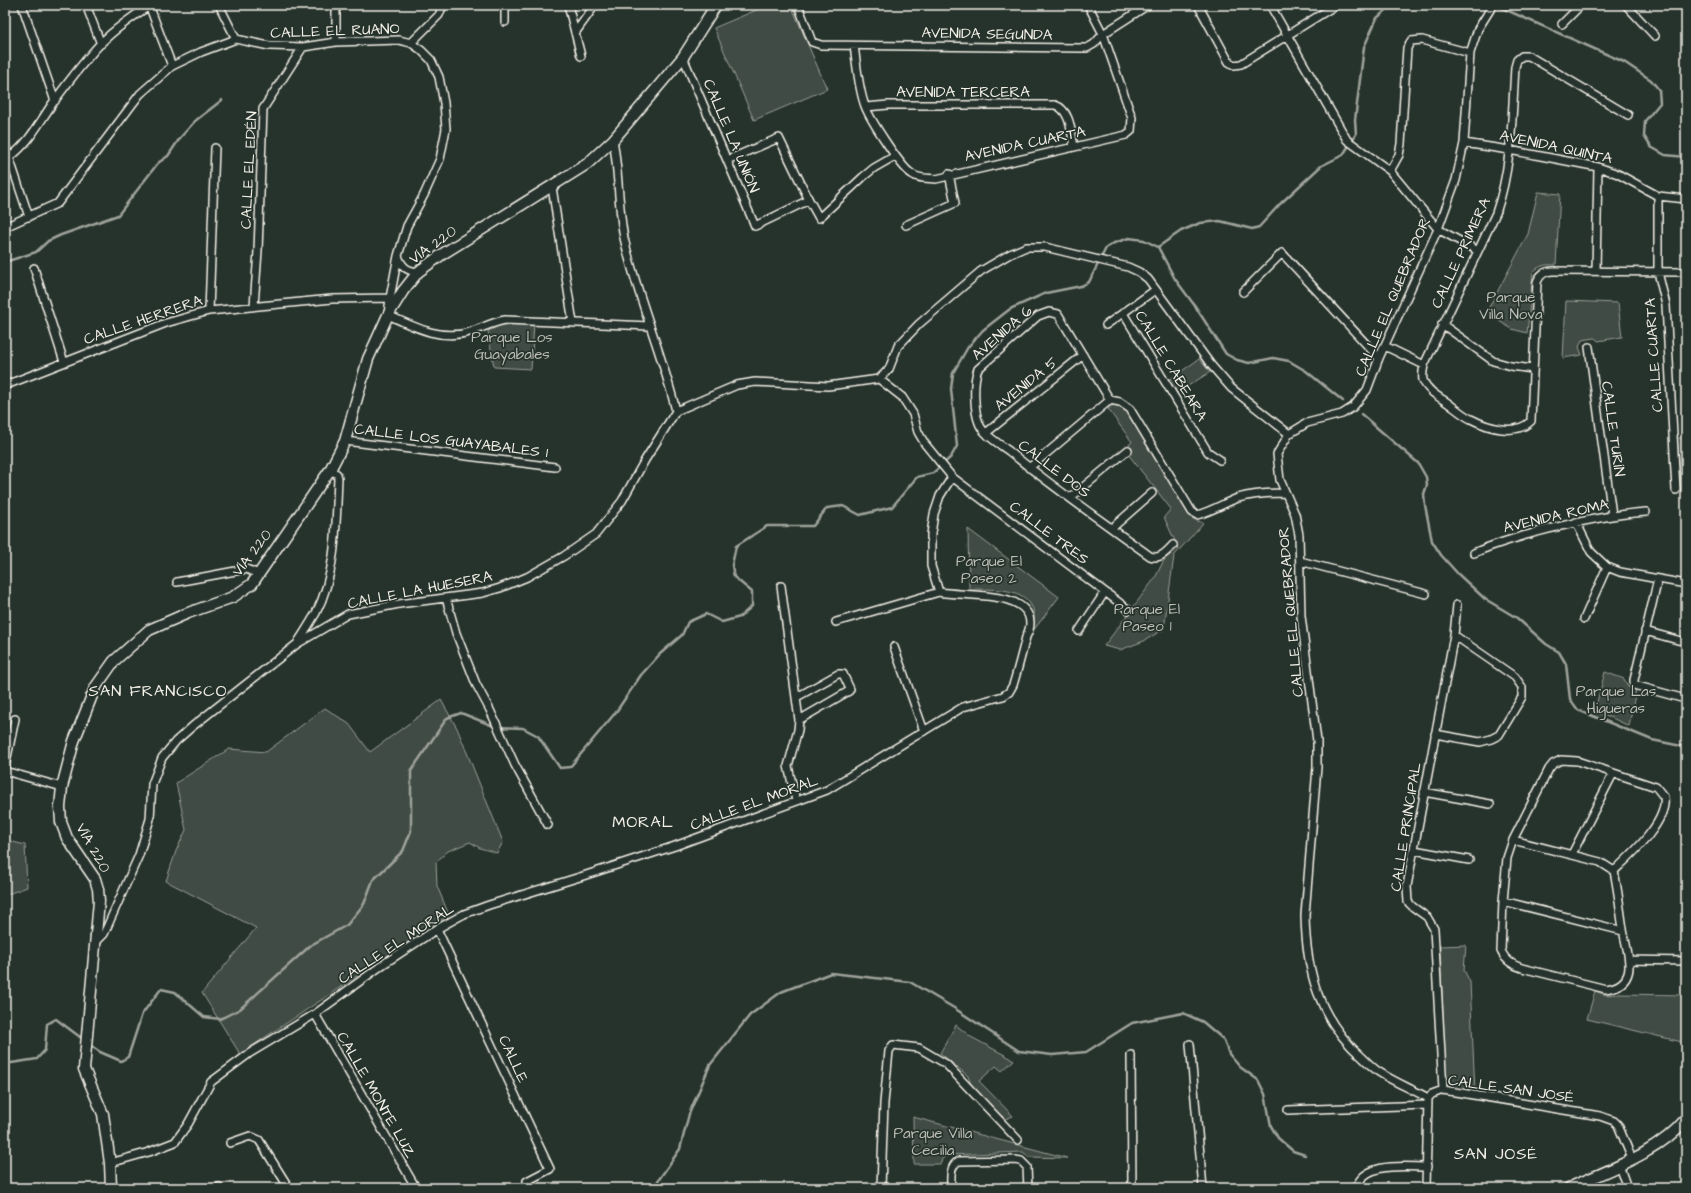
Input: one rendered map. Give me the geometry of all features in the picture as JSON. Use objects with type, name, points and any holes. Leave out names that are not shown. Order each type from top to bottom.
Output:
[{"type":"main road","name":"VÍA 220","points":[[111,1188],[110,1163],[103,1114],[84,1069],[86,1029],[99,901],[98,889],[95,879],[67,838],[63,827],[60,807],[62,787],[74,741],[95,688],[114,660],[149,630],[188,613],[234,598],[252,584],[330,470],[345,441],[368,360],[388,315],[403,291],[418,272],[444,253],[587,164],[613,140],[683,57],[716,5]]},
{"type":"main road","points":[[1569,1188],[1632,1159],[1661,1143],[1676,1131],[1686,1119]]},
{"type":"street","points":[[22,5],[54,101]]},
{"type":"street","points":[[86,5],[101,44]]},
{"type":"street","points":[[10,157],[21,149],[30,138],[54,101],[101,44],[123,23],[149,5],[172,66]]},
{"type":"street","points":[[219,5],[236,40]]},
{"type":"street","points":[[336,5],[336,42]]},
{"type":"street","points":[[411,43],[439,15],[443,5]]},
{"type":"street","points":[[505,5],[505,22]]},
{"type":"street","points":[[568,5],[581,56]]},
{"type":"street","points":[[575,33],[593,8],[585,5]]},
{"type":"street","name":"AVENIDA SEGUNDA","points":[[798,5],[812,42],[821,45],[1081,48],[1087,48],[1094,44],[1103,34],[1145,6]]},
{"type":"street","points":[[1088,5],[1103,34]]},
{"type":"street","points":[[1198,5],[1229,62],[1234,65],[1241,64],[1336,5]]},
{"type":"street","points":[[1270,5],[1347,140],[1390,171],[1438,229],[1478,251]]},
{"type":"street","points":[[1562,24],[1581,5]]},
{"type":"street","points":[[1626,5],[1655,36]]},
{"type":"street","name":"CALLE EL QUEBRADOR","points":[[1428,1101],[1379,1072],[1341,1037],[1325,1011],[1318,996],[1311,971],[1305,935],[1304,915],[1318,740],[1301,616],[1299,535],[1295,514],[1280,480],[1277,454],[1288,434],[1307,423],[1342,414],[1353,407],[1367,390],[1379,358],[1438,229],[1456,180],[1464,143],[1470,54],[1478,29],[1490,8]]},
{"type":"street","name":"AVENIDA CUARTA","points":[[895,156],[912,175],[936,179],[949,174],[1126,135],[1131,131],[1132,118],[1103,34]]},
{"type":"street","name":"CALLE EL RUANO","points":[[5,227],[58,203],[140,94],[172,66],[201,52],[236,40],[269,46],[303,47],[336,42],[399,40],[411,43],[422,50],[431,60],[439,77],[444,103],[446,129],[440,159],[424,195],[407,226],[398,256],[388,315]]},
{"type":"street","points":[[1390,171],[1399,154],[1401,144],[1407,48],[1411,41],[1422,40],[1470,54]]},
{"type":"street","points":[[727,160],[779,138],[819,218],[874,168],[895,156],[866,107],[854,46]]},
{"type":"street","name":"CALLE EL EDÉN","points":[[254,306],[258,251],[263,109],[303,47]]},
{"type":"street","name":"CALLE PRIMERA","points":[[1424,365],[1442,324],[1496,213],[1502,197],[1509,150],[1515,67],[1517,60],[1522,56],[1529,56],[1628,115]]},
{"type":"street","name":"CALLE LA UNIÓN","points":[[683,57],[755,226],[809,200]]},
{"type":"street","name":"AVENIDA TERCERA","points":[[866,107],[888,105],[1055,105],[1061,107],[1066,115],[1074,147]]},
{"type":"street","points":[[613,140],[624,236],[638,294],[668,377],[676,411],[737,385],[755,382],[828,386],[879,379],[889,369],[898,346],[919,324],[981,271],[1010,254],[1026,247],[1045,247],[1128,267],[1139,272],[1148,280],[1211,365],[1231,388],[1288,434]]},
{"type":"street","name":"AVENIDA QUINTA","points":[[1464,143],[1598,167],[1618,174],[1658,196],[1686,198]]},
{"type":"street","points":[[5,145],[28,217]]},
{"type":"street","points":[[209,311],[215,148]]},
{"type":"street","points":[[1596,270],[1598,167]]},
{"type":"street","points":[[906,225],[955,203],[949,174]]},
{"type":"street","points":[[552,187],[573,323]]},
{"type":"street","name":"CALLE CUARTA","points":[[1658,196],[1658,272],[1666,305],[1676,490]]},
{"type":"street","points":[[1243,292],[1282,253],[1379,358]]},
{"type":"street","points":[[398,256],[400,263],[405,268],[411,272],[418,272]]},
{"type":"street","points":[[34,268],[64,362]]},
{"type":"street","points":[[1385,346],[1424,365],[1422,373],[1424,381],[1431,391],[1470,419],[1486,425],[1519,429],[1531,421],[1537,282],[1542,274],[1553,270],[1686,272]]},
{"type":"street","name":"CALLE CABEARA","points":[[1155,290],[1123,313],[1208,452],[1220,460]]},
{"type":"street","name":"CALLE HERRERA","points":[[6,385],[166,323],[209,311],[360,297],[390,298]]},
{"type":"street","name":"AVENIDA 6","points":[[975,376],[978,369],[1038,316],[1049,312],[1058,314],[1083,355]]},
{"type":"street","points":[[1106,325],[1123,313]]},
{"type":"street","points":[[388,315],[425,332],[449,335],[460,334],[505,320],[650,326]]},
{"type":"street","points":[[1442,324],[1493,361],[1511,366],[1533,369]]},
{"type":"street","name":"CALLE TURÍN","points":[[1589,347],[1612,515]]},
{"type":"street","points":[[1083,355],[1110,400],[1120,402],[1130,409],[1192,512],[1197,515],[1238,498],[1265,493],[1285,493]]},
{"type":"street","name":"AVENIDA 5","points":[[986,433],[1083,355]]},
{"type":"street","name":"CALLE DOS","points":[[975,376],[974,385],[979,424],[986,433],[1029,468],[1150,556],[1154,558],[1160,557],[1173,545]]},
{"type":"street","points":[[836,622],[939,592],[931,566],[931,534],[934,514],[940,496],[952,477],[934,456],[918,432],[913,414],[902,397],[879,379]]},
{"type":"street","points":[[1029,468],[1110,400]]},
{"type":"street","name":"CALLE LA HUESERA","points":[[95,943],[104,934],[139,855],[150,819],[152,784],[162,758],[193,726],[297,644],[348,614],[399,604],[483,593],[527,577],[564,556],[596,534],[622,501],[645,460],[676,411]]},
{"type":"street","name":"CALLE LOS GUAYABALES 1","points":[[345,441],[555,467]]},
{"type":"street","points":[[1070,498],[1128,450]]},
{"type":"street","points":[[297,644],[316,613],[326,585],[334,550],[338,478],[336,474],[330,470]]},
{"type":"street","name":"CALLE TRES","points":[[952,477],[1129,610]]},
{"type":"street","points":[[1112,528],[1152,493]]},
{"type":"street","name":"AVENIDA ROMA","points":[[1474,552],[1491,545],[1576,522],[1612,515],[1646,512]]},
{"type":"street","points":[[1576,522],[1591,552],[1607,567],[1620,572],[1686,584]]},
{"type":"street","points":[[1300,561],[1426,594]]},
{"type":"street","points":[[1584,619],[1607,567]]},
{"type":"street","points":[[177,582],[246,569],[258,574]]},
{"type":"street","points":[[1658,579],[1634,684],[1685,699]]},
{"type":"street","points":[[781,586],[799,720],[798,730],[788,766],[796,801]]},
{"type":"street","name":"CALLE EL MORAL","points":[[110,1163],[149,1152],[175,1142],[188,1124],[211,1082],[250,1053],[315,1014],[385,963],[437,929],[464,914],[661,850],[827,790],[963,707],[1003,696],[1009,692],[1013,685],[1030,622],[1025,609],[1017,602],[1002,597],[950,595],[939,592]]},
{"type":"street","points":[[1079,631],[1105,592]]},
{"type":"street","points":[[446,598],[456,633],[473,677],[515,765],[548,825]]},
{"type":"street","name":"CALLE PRINCIPAL","points":[[1443,1090],[1434,930],[1427,917],[1413,908],[1408,902],[1406,896],[1454,635],[1457,605]]},
{"type":"street","points":[[1645,631],[1684,642]]},
{"type":"street","points":[[1435,734],[1480,742],[1491,739],[1499,735],[1522,697],[1522,687],[1515,677],[1454,635]]},
{"type":"street","points":[[894,648],[924,731]]},
{"type":"street","points":[[797,697],[838,674],[843,674],[850,689],[849,692],[799,720]]},
{"type":"street","points":[[5,767],[16,719]]},
{"type":"street","points":[[1561,760],[1577,761],[1656,787],[1664,797],[1664,808],[1650,833],[1641,846],[1614,870],[1623,932],[1630,960],[1625,979],[1620,985],[1614,988],[1606,989],[1514,966],[1504,956],[1501,945],[1507,858],[1513,840],[1549,769],[1553,764],[1561,760]]},
{"type":"street","points":[[5,771],[62,787]]},
{"type":"street","points":[[1572,854],[1613,774]]},
{"type":"street","points":[[1424,792],[1490,804]]},
{"type":"street","points":[[1513,840],[1600,862],[1614,870]]},
{"type":"street","points":[[1414,850],[1470,860]]},
{"type":"street","points":[[1503,901],[1623,932]]},
{"type":"street","name":"CALLE","points":[[437,929],[550,1169],[527,1181],[530,1188]]},
{"type":"street","points":[[1630,960],[1686,961]]},
{"type":"street","name":"CALLE MONTE LUZ","points":[[315,1014],[416,1188]]},
{"type":"street","points":[[881,1188],[884,1103],[890,1047],[893,1045],[897,1044],[919,1048],[946,1064],[1018,1140]]},
{"type":"street","points":[[1190,1044],[1203,1188]]},
{"type":"street","points":[[1131,1055],[1132,1188]]},
{"type":"street","name":"CALLE SAN JOSÉ","points":[[1428,1101],[1432,1094],[1443,1090],[1608,1118],[1618,1126],[1632,1159]]},
{"type":"street","points":[[1288,1110],[1428,1101],[1426,1188]]},
{"type":"street","points":[[230,1143],[250,1136],[260,1140],[289,1188]]},
{"type":"street","points":[[951,1188],[953,1165],[959,1160],[1015,1160],[1021,1161],[1027,1167],[1028,1188]]},
{"type":"street","points":[[1619,1165],[1627,1188]]},
{"type":"street","points":[[1356,1188],[1362,1179],[1369,1173],[1378,1169],[1426,1167]]},
{"type":"green space","points":[[768,5],[791,5],[827,89],[754,120],[714,28]]},
{"type":"green space","name":"Parque Villa Nova","points":[[1538,192],[1560,194],[1556,265],[1543,266],[1533,272],[1527,333],[1512,329],[1486,313],[1528,234]]},
{"type":"green space","points":[[1566,301],[1618,303],[1622,337],[1598,341],[1595,338],[1582,340],[1579,347],[1582,355],[1563,358]]},
{"type":"green space","name":"Parque Los Guayabales","points":[[519,323],[534,324],[531,369],[494,367],[488,331],[502,325]]},
{"type":"green space","points":[[1199,359],[1210,372],[1177,393],[1169,380]]},
{"type":"green space","name":"Parque El Paseo 1","points":[[1113,405],[1119,405],[1129,412],[1161,468],[1193,519],[1203,523],[1174,556],[1164,629],[1144,641],[1120,650],[1104,646],[1155,578],[1164,560],[1178,548],[1164,517],[1171,509],[1124,449],[1132,442],[1108,409]]},
{"type":"green space","points":[[1677,438],[1686,438],[1686,493],[1682,493]]},
{"type":"green space","name":"Parque El Paseo 2","points":[[968,529],[1059,597],[1033,631],[1034,613],[1030,604],[1017,593],[998,590],[969,589]]},
{"type":"green space","name":"Parque Las Higueras","points":[[1605,672],[1624,679],[1628,687],[1636,690],[1629,726],[1612,718],[1594,713]]},
{"type":"green space","points":[[441,700],[457,728],[503,842],[497,853],[480,848],[470,842],[448,851],[436,862],[437,886],[449,915],[240,1054],[202,993],[256,928],[166,881],[176,851],[186,830],[176,783],[229,749],[266,752],[325,708],[349,724],[370,752]]},
{"type":"green space","points":[[5,840],[25,845],[27,887],[5,895]]},
{"type":"green space","points":[[1466,945],[1464,970],[1470,982],[1475,1092],[1448,1087],[1446,1083],[1440,946]]},
{"type":"green space","points":[[1595,991],[1606,995],[1686,995],[1686,1043],[1587,1019]]},
{"type":"green space","points":[[956,1025],[971,1037],[1014,1060],[1002,1071],[996,1066],[979,1081],[1013,1116],[1005,1119],[972,1087],[968,1076],[940,1053]]},
{"type":"green space","name":"Parque Villa Cecilia","points":[[913,1117],[1067,1158],[1029,1157],[1023,1152],[948,1155],[942,1159],[940,1164],[914,1164]]},
{"type":"waterway","points":[[1158,247],[1181,231],[1200,223],[1220,221],[1252,229],[1259,227],[1280,204],[1321,166],[1343,155],[1356,134],[1355,120],[1364,47],[1377,18],[1392,5]]},
{"type":"waterway","points":[[1495,5],[1624,62],[1651,80],[1659,90],[1660,103],[1645,121],[1644,136],[1651,147],[1665,155],[1686,157]]},
{"type":"waterway","points":[[5,262],[36,252],[48,241],[61,235],[118,215],[158,163],[168,156],[180,138],[195,121],[222,100]]},
{"type":"waterway","points":[[90,1045],[100,1052],[121,1061],[128,1057],[142,1014],[161,989],[175,992],[204,1017],[220,1019],[240,1009],[311,945],[347,925],[364,904],[373,880],[403,851],[411,831],[411,771],[447,718],[461,713],[496,727],[523,728],[538,736],[560,768],[570,767],[616,712],[641,675],[660,654],[682,635],[688,622],[706,614],[722,622],[740,617],[752,606],[752,592],[734,577],[732,565],[736,546],[767,526],[813,526],[827,508],[843,506],[860,515],[892,507],[917,477],[933,473],[951,457],[957,446],[951,389],[953,373],[968,347],[983,330],[1010,309],[1046,293],[1081,286],[1089,282],[1106,248],[1114,243],[1129,238],[1144,240],[1158,247]]},
{"type":"waterway","points":[[1158,247],[1175,279],[1195,306],[1226,354],[1237,360],[1249,363],[1273,358],[1289,361],[1306,371],[1343,401]]},
{"type":"waterway","points":[[1361,414],[1418,463],[1426,477],[1427,485],[1424,494],[1425,505],[1432,541],[1441,555],[1458,574],[1485,599],[1517,618],[1546,644],[1559,652],[1566,664],[1570,699],[1578,710],[1652,740],[1686,747]]},
{"type":"waterway","points":[[653,1188],[680,1149],[689,1114],[710,1065],[750,1015],[781,992],[831,973],[910,982],[954,1008],[1019,1051],[1052,1055],[1086,1052],[1132,1023],[1183,1013],[1203,1022],[1223,1039],[1229,1054],[1240,1067],[1258,1080],[1265,1094],[1271,1126],[1278,1138],[1293,1151],[1305,1155]]},
{"type":"waterway","points":[[5,1064],[37,1059],[45,1050],[47,1024],[56,1019],[84,1040]]},
{"type":"district","name":"SAN FRANCISCO","points":[[158,691]]},
{"type":"district","name":"MORAL","points":[[643,822]]},
{"type":"district","name":"SAN JOSÉ","points":[[1496,1154]]}]
